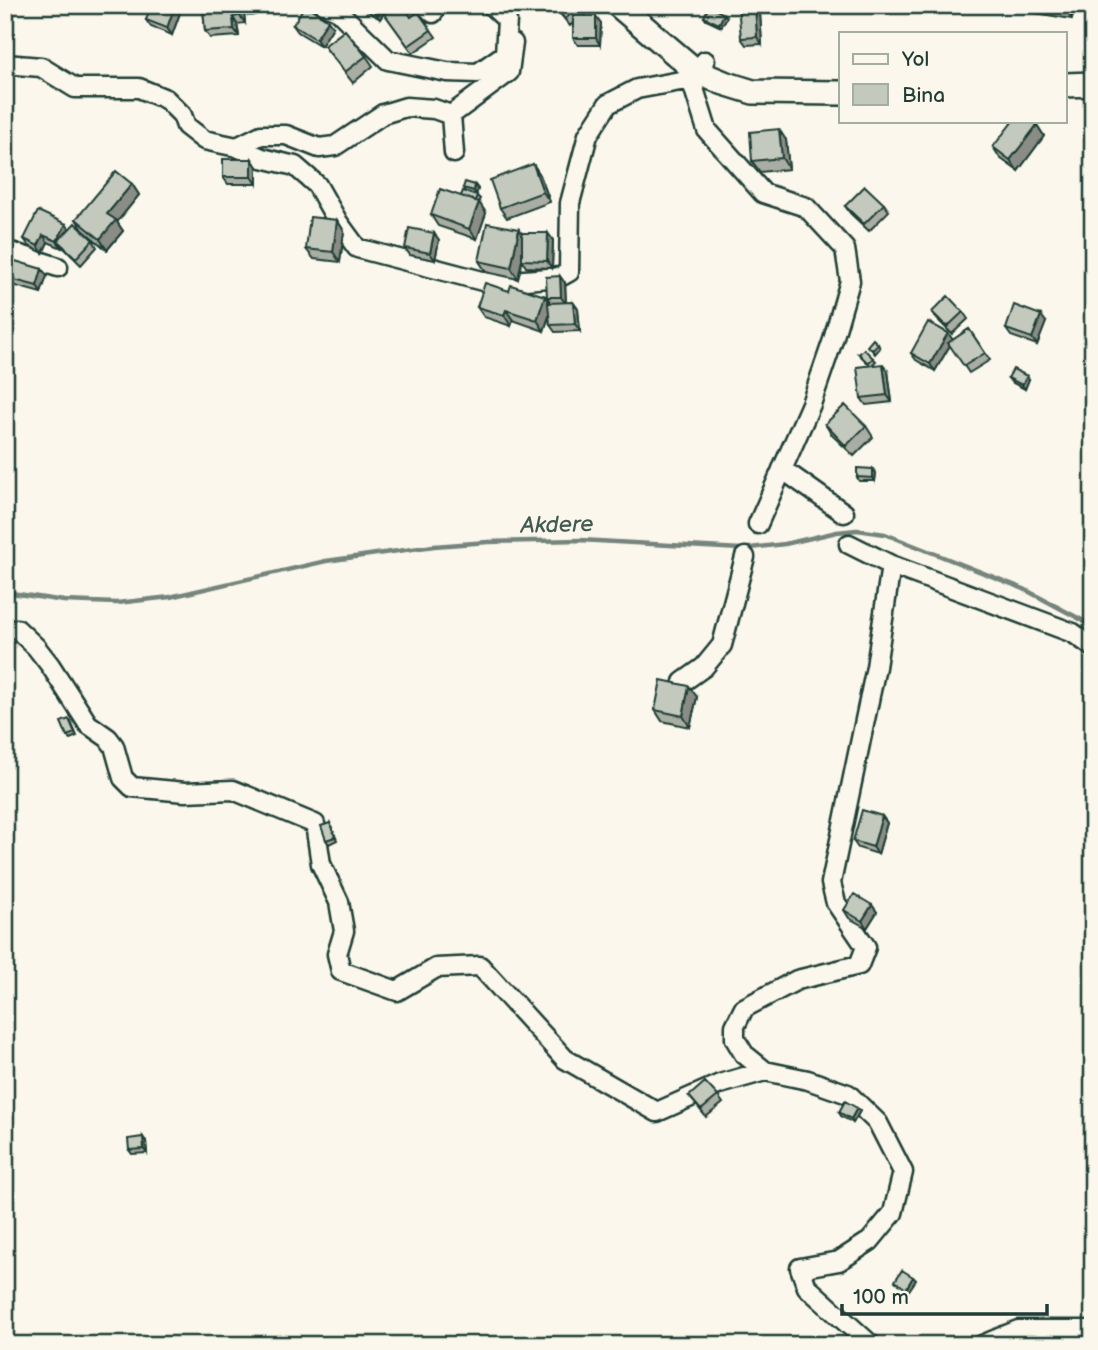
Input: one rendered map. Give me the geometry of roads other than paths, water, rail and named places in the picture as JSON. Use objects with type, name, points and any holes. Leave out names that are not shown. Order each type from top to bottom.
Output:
[{"type":"main road","points":[[618,5],[698,71],[753,92],[839,93]]},
{"type":"main road","points":[[637,5],[698,71],[779,86],[839,87]]},
{"type":"main road","points":[[1066,85],[1093,84]]},
{"type":"street","points":[[326,5],[337,10],[388,61],[447,72],[478,73],[505,54],[507,20]]},
{"type":"street","points":[[451,115],[509,72],[514,47],[507,20],[491,5]]},
{"type":"street","points":[[5,64],[41,67],[75,88],[139,88],[166,99],[182,115],[186,126],[204,140],[295,166],[317,185],[338,222],[357,248],[490,283],[560,277],[569,272],[570,203],[588,135],[608,104],[637,89],[698,71],[708,130],[763,193],[806,206],[845,249],[850,281],[811,404],[758,524]]},
{"type":"street","points":[[237,148],[261,135],[286,135],[318,148],[335,146],[383,114],[406,107],[434,109],[451,115]]},
{"type":"street","points":[[451,115],[454,153]]},
{"type":"street","points":[[5,250],[58,267]]},
{"type":"street","points":[[782,470],[844,513]]},
{"type":"street","points":[[849,544],[891,565],[1073,633],[1093,647]]},
{"type":"street","points":[[683,682],[704,667],[722,645],[745,557]]},
{"type":"street","points":[[871,1345],[807,1287],[800,1268],[839,1261],[870,1241],[893,1213],[903,1172],[878,1124],[848,1094],[808,1080],[765,1071],[744,1054],[735,1039],[735,1026],[744,1008],[797,980],[859,965],[866,947],[836,903],[831,883],[876,667],[891,565]]},
{"type":"street","points":[[17,629],[50,665],[88,724],[108,738],[114,746],[117,763],[132,787],[185,792],[233,790],[315,824],[321,864],[339,902],[344,931],[337,954],[341,971],[397,991],[436,968],[480,966],[565,1059],[657,1112],[720,1084],[765,1071]]},
{"type":"street","points":[[982,1345],[1017,1330],[1093,1331]]},
{"type":"waterway","name":"Akdere","points":[[5,592],[64,601],[117,603],[170,597],[326,561],[434,546],[580,540],[741,549],[785,544],[857,530],[885,534],[1024,589],[1093,626]]}]
